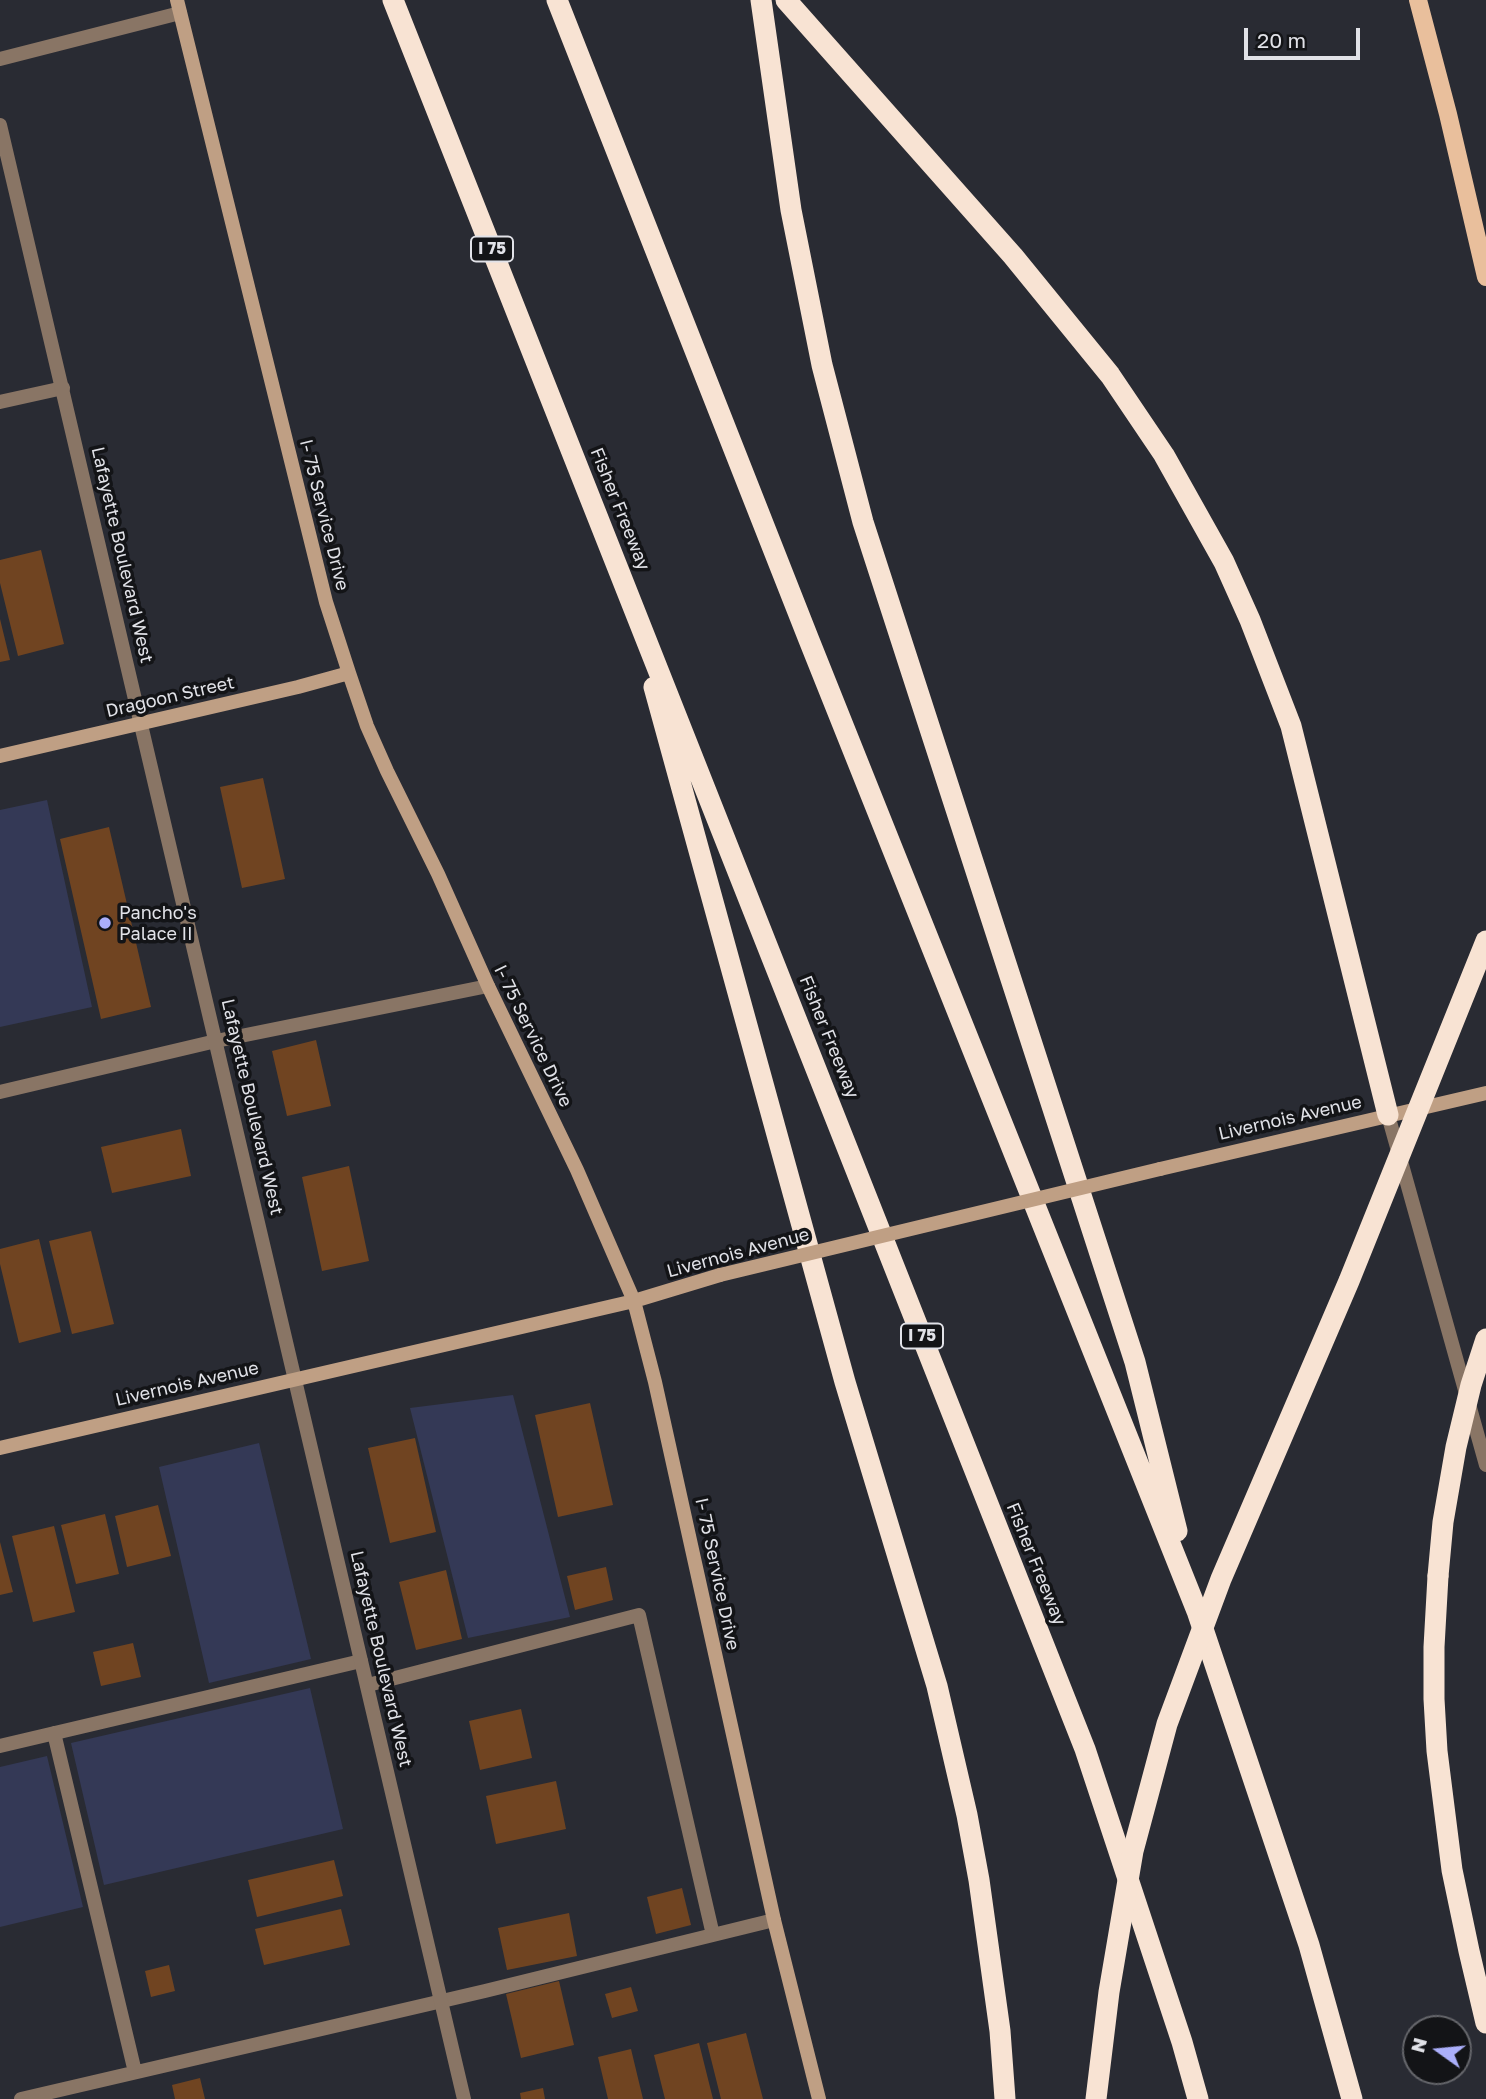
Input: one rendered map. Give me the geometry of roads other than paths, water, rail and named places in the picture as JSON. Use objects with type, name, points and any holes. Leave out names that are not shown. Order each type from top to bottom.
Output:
[{"type":"highway","name":"Fisher Freeway","points":[[393,0],[1085,1749],[1182,2042],[1198,2099]]},
{"type":"highway","points":[[557,0],[1197,1611],[1309,1945],[1352,2099]]},
{"type":"highway","points":[[761,0],[791,210],[822,365],[863,522],[1135,1362],[1197,1611]]},
{"type":"highway","points":[[786,0],[1013,256],[1110,375],[1164,455],[1224,562],[1250,620],[1291,726],[1388,1115]]},
{"type":"highway","points":[[624,581],[845,1382],[943,1712],[979,1880],[1000,2031],[1005,2099]]},
{"type":"highway","points":[[1096,2099],[1109,1992],[1133,1851],[1167,1724],[1221,1579],[1343,1294],[1486,942]]},
{"type":"highway","points":[[1486,1339],[1471,1385],[1456,1447],[1443,1521],[1434,1647],[1437,1751],[1452,1870],[1486,2023]]},
{"type":"main road","points":[[1418,0],[1486,277]]},
{"type":"main road","name":"I- 75 Service Drive","points":[[178,6],[326,603],[367,726],[582,1183],[634,1301],[655,1382],[774,1920],[819,2099]]},
{"type":"main road","name":"Dragoon Street","points":[[0,756],[349,673]]},
{"type":"main road","name":"Livernois Avenue","points":[[0,1448],[634,1301],[720,1275],[1486,1093]]},
{"type":"street","points":[[0,59],[178,6]]},
{"type":"street","name":"Lafayette Boulevard West","points":[[0,125],[464,2099]]},
{"type":"street","points":[[0,402],[63,388]]},
{"type":"street","points":[[0,1092],[216,1041],[488,986]]},
{"type":"street","points":[[1388,1115],[1486,1465]]},
{"type":"street","points":[[368,1685],[639,1615],[713,1935]]},
{"type":"street","points":[[0,1746],[361,1661]]},
{"type":"street","points":[[54,1733],[135,2072]]},
{"type":"street","points":[[21,2099],[774,1920]]},
{"type":"place","name":"Pancho's Palace II","points":[[105,923]]}]
